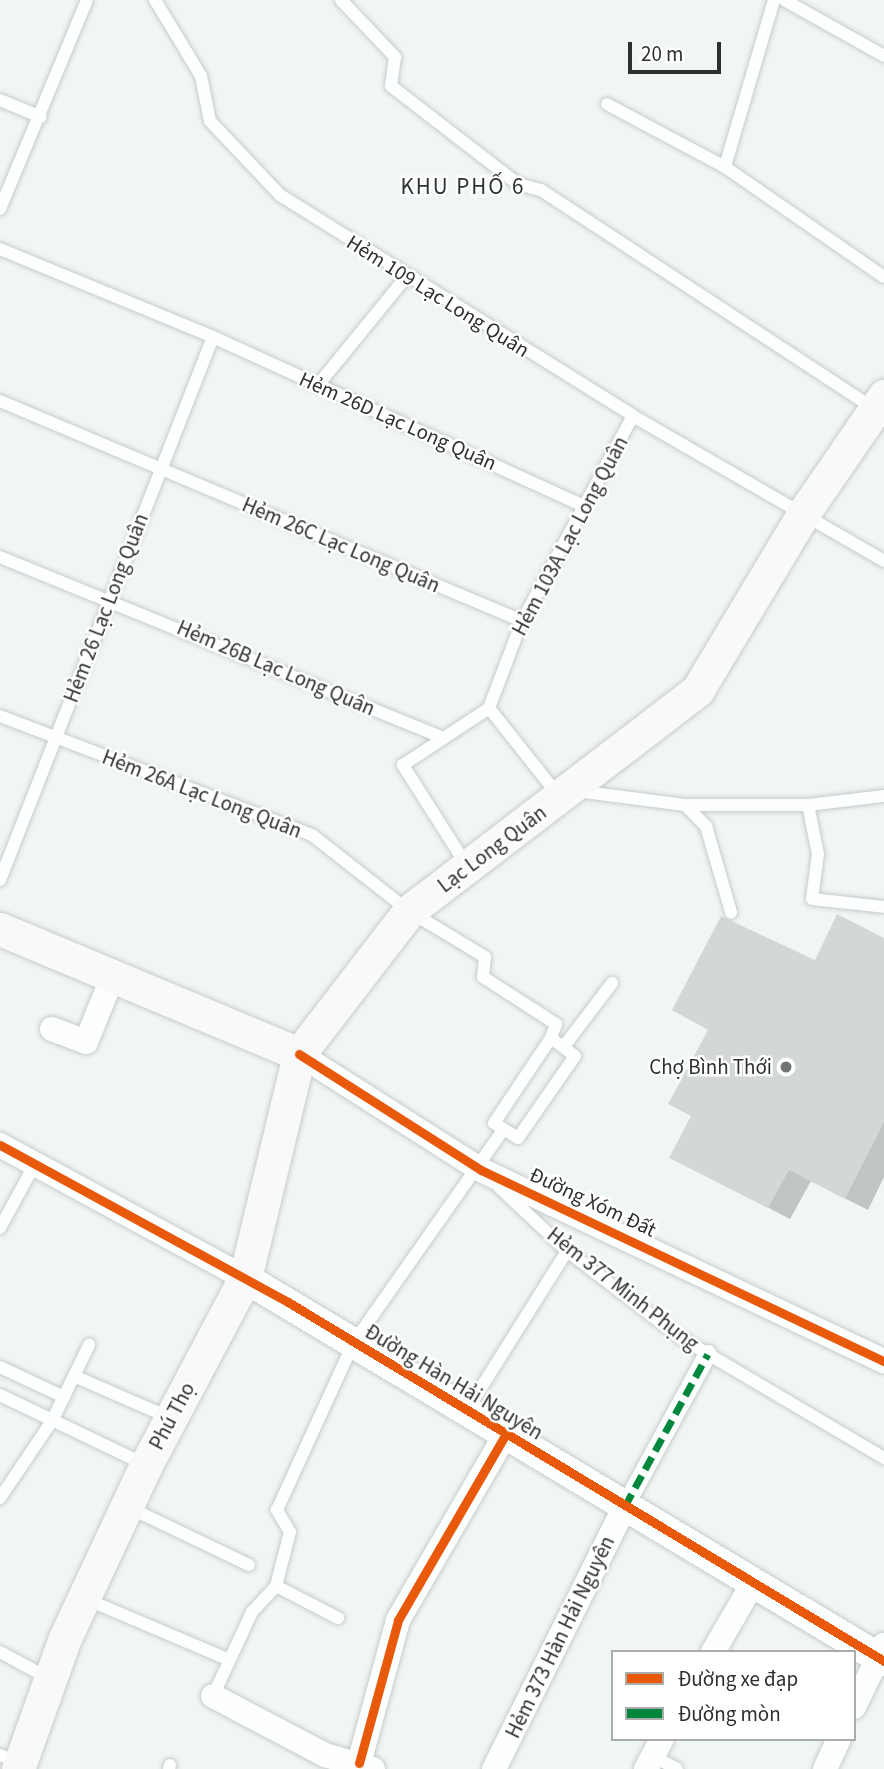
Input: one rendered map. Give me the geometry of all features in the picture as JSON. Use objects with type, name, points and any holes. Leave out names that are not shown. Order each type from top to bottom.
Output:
[{"type":"main road","name":"Lạc Long Quân","points":[[299,1054],[409,911],[697,691],[804,511],[879,403]]},
{"type":"main road","points":[[0,929],[299,1054]]},
{"type":"main road","name":"Phú Thọ","points":[[12,1763],[130,1508],[146,1465],[245,1278],[299,1054]]},
{"type":"street","points":[[52,1029],[86,1041],[113,976]]},
{"type":"street","name":"Đường Xóm Đất","points":[[299,1054],[481,1170],[884,1361]]},
{"type":"street","name":"Đường Hàn Hải Nguyên","points":[[0,1145],[36,1162],[245,1278],[753,1583],[882,1655]]},
{"type":"street","points":[[625,1506],[708,1354]]},
{"type":"street","points":[[213,1696],[321,1762],[366,1766],[398,1620],[506,1434]]},
{"type":"street","name":"Hẻm 373 Hàn Hải Nguyên","points":[[494,1769],[625,1506]]},
{"type":"street","points":[[714,1650],[753,1583]]},
{"type":"street","points":[[856,1703],[882,1655]]},
{"type":"street","points":[[825,1769],[838,1741]]},
{"type":"lane","points":[[0,209],[41,117],[87,0]]},
{"type":"lane","name":"Hẻm 109 Lạc Long Quân","points":[[155,0],[201,76],[210,121],[280,195],[405,277],[633,416],[804,511],[884,561]]},
{"type":"lane","points":[[341,0],[396,57],[391,86],[518,184],[541,190],[879,403]]},
{"type":"lane","points":[[725,167],[774,0]]},
{"type":"lane","points":[[784,0],[884,56]]},
{"type":"lane","points":[[0,100],[41,117]]},
{"type":"lane","points":[[607,104],[725,167],[884,277]]},
{"type":"lane","name":"Hẻm 26D Lạc Long Quân","points":[[0,249],[213,337],[584,506]]},
{"type":"lane","points":[[318,385],[405,277]]},
{"type":"lane","name":"Hẻm 26 Lạc Long Quân","points":[[0,880],[213,337]]},
{"type":"lane","name":"Hẻm 26C Lạc Long Quân","points":[[0,401],[522,621]]},
{"type":"lane","name":"Hẻm 103A Lạc Long Quân","points":[[489,708],[522,621],[633,416]]},
{"type":"lane","name":"Hẻm 26B Lạc Long Quân","points":[[0,557],[109,598],[444,738]]},
{"type":"lane","points":[[467,867],[402,765],[489,708],[564,794],[685,805],[808,806],[884,796]]},
{"type":"lane","name":"Hẻm 26A Lạc Long Quân","points":[[0,716],[312,835],[409,911],[485,957],[483,977],[556,1024],[551,1038]]},
{"type":"lane","points":[[685,805],[706,826],[731,912]]},
{"type":"lane","points":[[808,806],[818,853],[812,900],[884,907]]},
{"type":"lane","points":[[565,1045],[612,983]]},
{"type":"lane","points":[[551,1038],[565,1045],[575,1056],[518,1138],[494,1123],[551,1038]]},
{"type":"lane","points":[[213,1696],[252,1612],[276,1586],[290,1532],[277,1510],[354,1342],[481,1170],[503,1130]]},
{"type":"lane","points":[[0,1228],[36,1162]]},
{"type":"lane","name":"Hẻm 377 Minh Phụng","points":[[481,1170],[567,1251],[708,1354],[884,1458]]},
{"type":"lane","points":[[467,1410],[567,1251]]},
{"type":"lane","points":[[0,1498],[52,1422],[89,1345]]},
{"type":"lane","points":[[0,1367],[64,1398]]},
{"type":"lane","points":[[74,1376],[171,1419]]},
{"type":"lane","points":[[0,1395],[146,1465]]},
{"type":"lane","points":[[130,1508],[249,1564]]},
{"type":"lane","points":[[276,1586],[338,1618]]},
{"type":"lane","points":[[86,1599],[230,1660]]},
{"type":"lane","points":[[0,1652],[50,1679]]},
{"type":"lane","points":[[653,1755],[677,1769]]},
{"type":"building","name":"Chợ Bình Thới","points":[[837,914],[884,938],[884,1122],[845,1199],[789,1170],[768,1208],[669,1158],[691,1116],[668,1104],[708,1030],[672,1010],[721,916],[815,960]]},
{"type":"marked path","points":[[625,1506],[708,1354]]},
{"type":"cycle path","points":[[299,1054],[481,1170],[884,1361]]},
{"type":"cycle path","points":[[0,1145],[288,1302],[884,1661]]},
{"type":"cycle path","points":[[359,1763],[398,1620],[506,1434]]},
{"type":"place","name":"Chợ Bình Thới","points":[[786,1067]]},
{"type":"district","name":"KHU PHỐ 6","points":[[463,187]]}]
